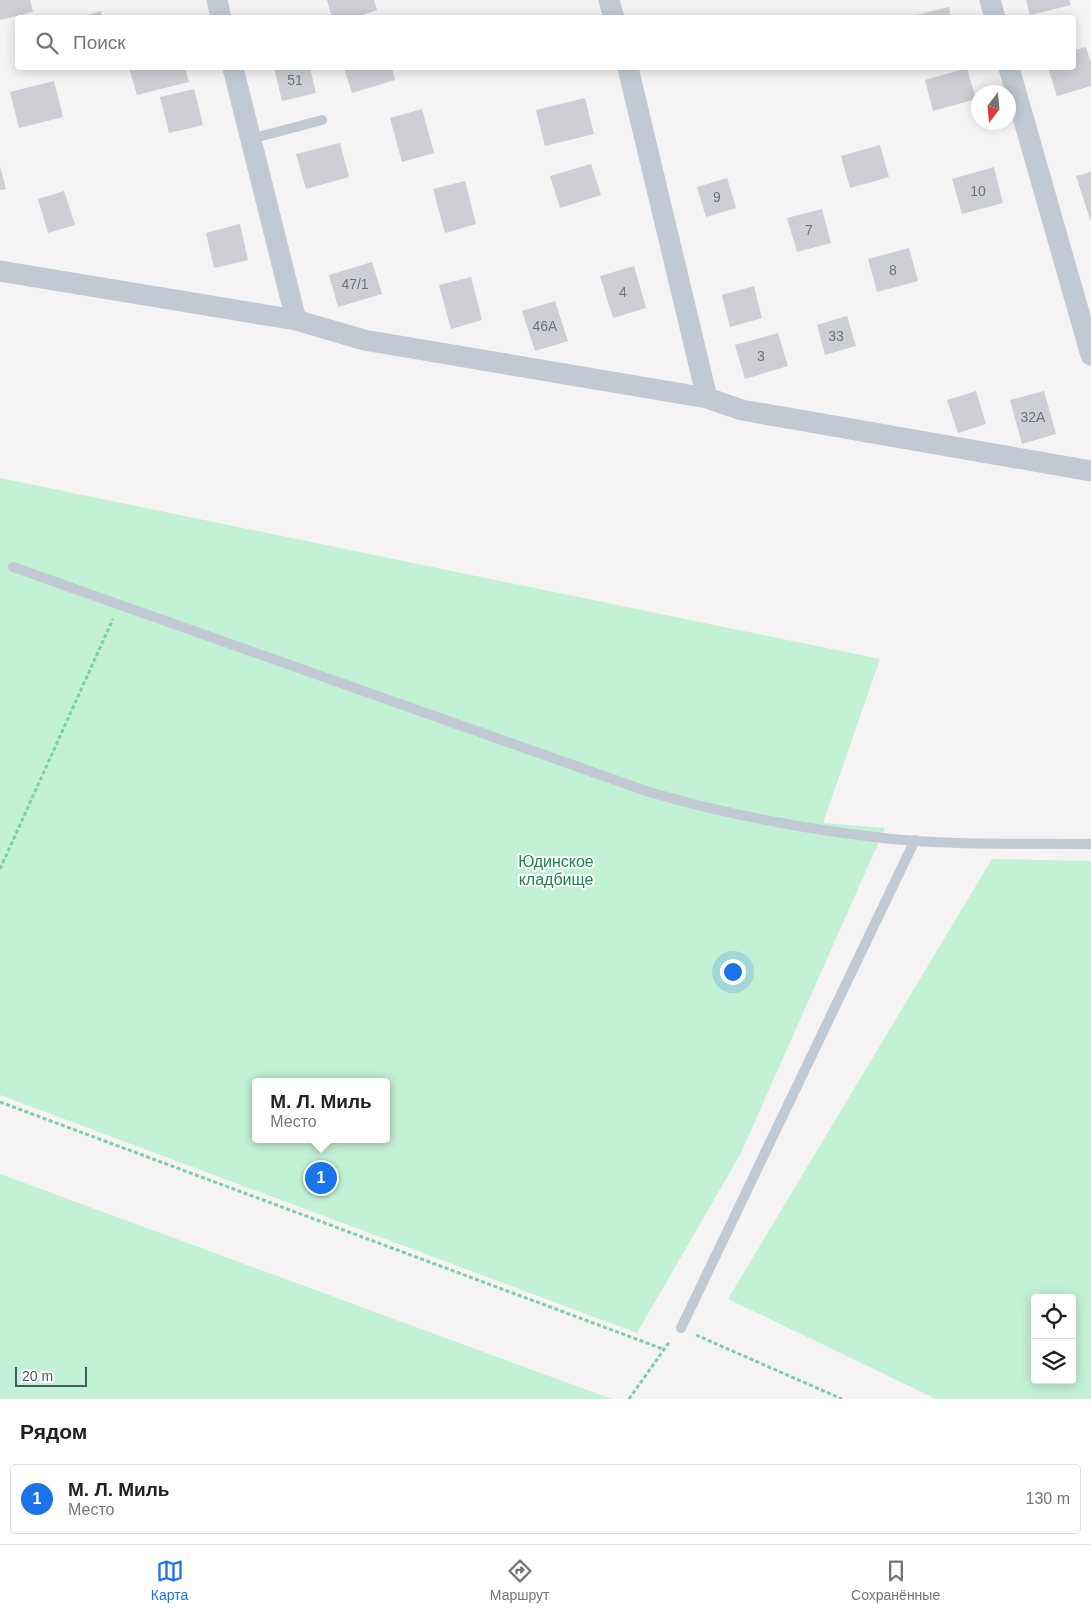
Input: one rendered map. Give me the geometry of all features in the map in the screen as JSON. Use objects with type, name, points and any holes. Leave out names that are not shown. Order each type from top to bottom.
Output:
[{"type":"street","points":[[217,0],[220,15]]},
{"type":"street","points":[[609,0],[613,15]]},
{"type":"street","points":[[990,0],[994,15]]},
{"type":"street","points":[[234,70],[296,320]]},
{"type":"street","points":[[628,70],[707,398]]},
{"type":"street","points":[[1010,70],[1091,355]]},
{"type":"street","points":[[0,271],[296,320],[364,340],[707,398],[742,410],[1091,471]]},
{"type":"lane","points":[[251,139],[322,120]]},
{"type":"lane","points":[[13,567],[649,792],[694,805],[795,826],[915,840],[1091,844]]},
{"type":"lane","points":[[681,1328],[915,840]]},
{"type":"path","points":[[0,869],[120,604]]},
{"type":"path","points":[[0,1102],[663,1349]]},
{"type":"path","points":[[629,1399],[663,1349],[681,1328],[842,1399]]},
{"type":"green space","name":"Юдинское кладбище","points":[[0,478],[880,659],[823,823],[885,828],[741,1153],[637,1333],[0,1095]]},
{"type":"green space","points":[[992,859],[1091,861],[1091,1399],[936,1399],[728,1299]]},
{"type":"green space","points":[[0,1174],[598,1394],[613,1399],[0,1399]]},
{"type":"building","points":[[0,0],[30,0],[33,12],[0,20]]},
{"type":"building","points":[[327,0],[374,0],[377,10],[363,15],[331,15]]},
{"type":"building","points":[[1026,0],[1069,0],[1071,5],[1030,15]]},
{"type":"building","points":[[949,7],[950,15],[916,15]]},
{"type":"building","points":[[101,11],[102,15],[86,15]]},
{"type":"building","points":[[1086,47],[1091,63],[1091,86],[1057,96],[1049,70],[1076,70],[1076,50]]},
{"type":"building","points":[[130,70],[186,70],[189,82],[137,95]]},
{"type":"building","points":[[274,70],[310,70],[316,93],[282,101]]},
{"type":"building","points":[[345,70],[392,70],[395,80],[352,93]]},
{"type":"building","points":[[960,70],[968,70],[972,85],[971,100],[933,111],[925,80]]},
{"type":"building","points":[[54,81],[63,117],[19,128],[10,92]]},
{"type":"building","points":[[194,89],[203,125],[169,133],[160,97]]},
{"type":"building","points":[[585,98],[594,134],[545,146],[536,110]]},
{"type":"building","points":[[422,109],[434,153],[402,162],[390,118]]},
{"type":"building","points":[[340,143],[349,177],[306,189],[296,154]]},
{"type":"building","points":[[880,145],[889,177],[850,188],[841,156]]},
{"type":"building","points":[[591,164],[601,195],[560,208],[550,176]]},
{"type":"building","points":[[0,166],[6,189],[0,190]]},
{"type":"building","points":[[994,167],[1003,203],[962,214],[952,179]]},
{"type":"building","points":[[1091,172],[1091,222],[1076,176]]},
{"type":"building","points":[[727,178],[736,208],[706,217],[697,187]]},
{"type":"building","points":[[465,181],[476,224],[445,233],[433,189]]},
{"type":"building","points":[[64,191],[75,225],[48,233],[38,199]]},
{"type":"building","points":[[822,209],[831,243],[797,252],[787,218]]},
{"type":"building","points":[[240,224],[248,260],[214,268],[206,233]]},
{"type":"building","points":[[909,248],[918,281],[877,292],[868,259]]},
{"type":"building","points":[[372,262],[382,294],[338,307],[329,275]]},
{"type":"building","points":[[634,266],[646,308],[613,318],[600,276]]},
{"type":"building","points":[[471,277],[482,320],[451,329],[439,285]]},
{"type":"building","points":[[754,286],[762,318],[730,327],[722,295]]},
{"type":"building","points":[[555,301],[568,341],[535,351],[522,311]]},
{"type":"building","points":[[847,316],[856,346],[825,355],[817,325]]},
{"type":"building","points":[[778,333],[788,366],[745,379],[735,345]]},
{"type":"building","points":[[976,391],[986,424],[958,433],[947,400]]},
{"type":"building","points":[[1044,391],[1056,434],[1022,444],[1010,400]]},
{"type":"place","name":"М. Л. Миль","points":[[321,1178]]}]
